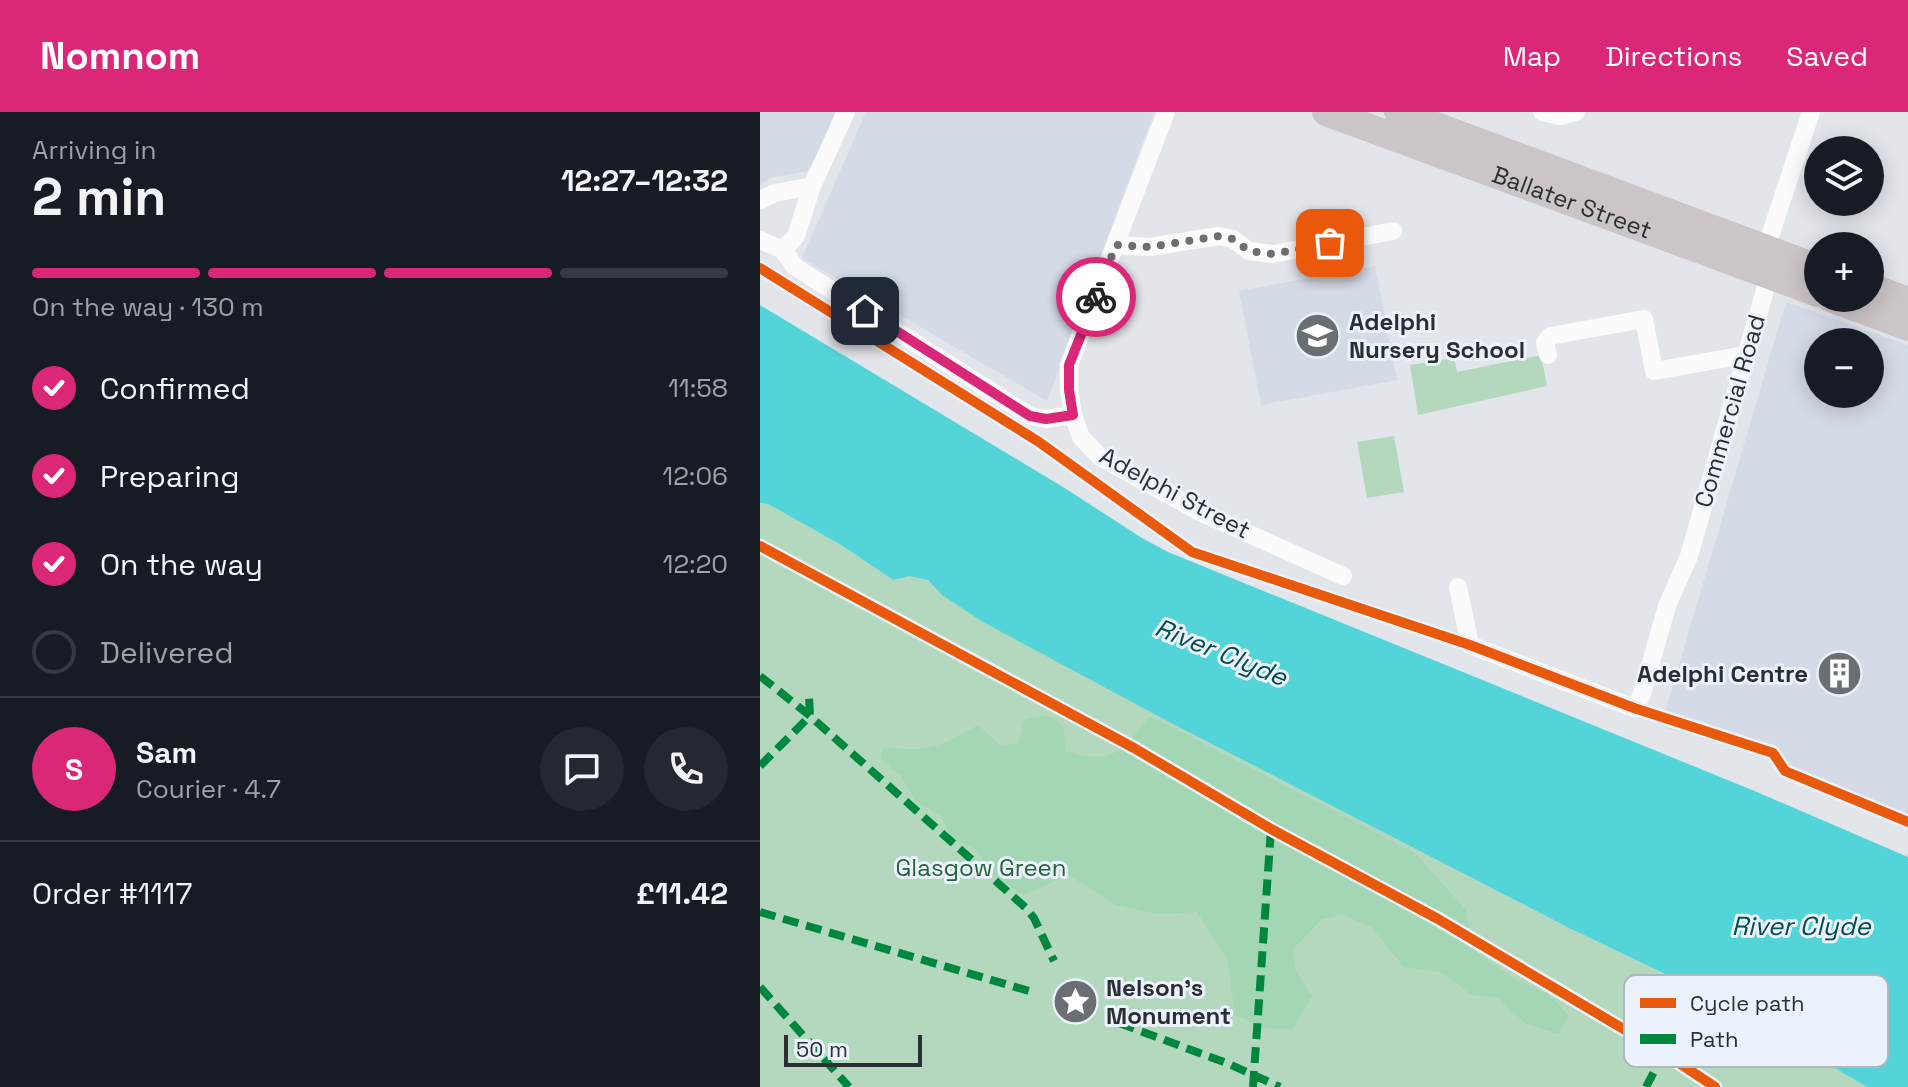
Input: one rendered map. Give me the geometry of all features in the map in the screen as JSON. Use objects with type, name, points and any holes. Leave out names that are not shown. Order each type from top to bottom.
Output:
[{"type":"main road","name":"Ballater Street","points":[[1326,112],[1360,118],[1768,262],[1804,266]]},
{"type":"main road","name":"Ballater Street","points":[[1398,112],[1768,262],[1804,284]]},
{"type":"main road","points":[[1884,292],[1908,301]]},
{"type":"main road","points":[[1868,312],[1908,327]]},
{"type":"street","points":[[783,250],[796,236],[812,186],[846,112]]},
{"type":"street","points":[[760,240],[783,250],[795,267],[1030,416],[1046,419],[1073,415],[1069,365],[1166,112]]},
{"type":"street","points":[[1542,112],[1573,114]]},
{"type":"street","name":"Commercial Road","points":[[1458,587],[1470,645],[1634,708],[1642,694],[1667,606],[1689,556],[1811,112]]},
{"type":"street","points":[[760,200],[775,193],[812,186]]},
{"type":"street","points":[[1116,245],[1150,247],[1219,236],[1233,239],[1249,251],[1273,254],[1393,231]]},
{"type":"street","points":[[1548,355],[1545,343],[1550,336],[1644,319],[1654,371],[1745,355]]},
{"type":"street","name":"Adelphi Street","points":[[1073,415],[1081,437],[1100,457],[1200,512],[1343,576]]},
{"type":"shaded area","points":[[760,112],[835,112],[815,160],[807,171],[770,178],[760,185]]},
{"type":"shaded area","points":[[866,112],[1154,112],[1047,401],[802,258]]},
{"type":"shaded area","name":"Adelphi Nursery School","points":[[1375,266],[1397,380],[1261,405],[1239,291]]},
{"type":"shaded area","points":[[1786,302],[1804,308],[1804,312],[1814,312],[1860,328],[1804,328],[1804,408],[1884,408],[1884,337],[1908,345],[1908,817],[1789,770],[1782,764],[1661,726]]},
{"type":"green space","points":[[1541,355],[1547,386],[1418,415],[1410,365],[1454,358],[1457,372]]},
{"type":"green space","points":[[1394,436],[1404,492],[1367,498],[1357,442]]},
{"type":"green space","name":"Glasgow Green","points":[[760,503],[768,504],[841,545],[893,580],[914,576],[926,580],[942,595],[1171,723],[1569,928],[1667,975],[1624,975],[1624,1067],[1833,1067],[1867,1087],[760,1087]]},
{"type":"green space","points":[[1048,715],[1064,727],[1065,751],[1094,757],[1115,753],[1150,716],[1415,853],[1465,909],[1474,950],[1516,980],[1547,993],[1569,1016],[1558,1034],[1525,1023],[1497,997],[1471,995],[1441,972],[1404,967],[1371,927],[1342,914],[1321,920],[1293,949],[1296,972],[1312,996],[1293,1029],[1260,1028],[1235,1014],[1227,958],[1197,912],[1158,914],[1116,905],[1069,875],[1023,895],[993,876],[977,850],[950,837],[942,817],[916,801],[901,776],[880,758],[883,747],[912,749],[933,746],[978,725],[1000,745],[1018,744],[1025,719]]},
{"type":"water","name":"River Clyde","points":[[760,305],[1168,552],[1757,792],[1908,857],[1908,1087],[1867,1087],[1833,1067],[1888,1067],[1888,975],[1667,975],[1569,928],[1171,723],[983,622],[942,595],[928,580],[910,576],[893,580],[841,545],[768,504],[760,503]]},
{"type":"marked path","points":[[760,676],[810,716],[1026,908],[1034,918],[1054,961]]},
{"type":"marked path","points":[[760,766],[810,716],[809,695]]},
{"type":"marked path","points":[[1253,1087],[1271,829]]},
{"type":"marked path","points":[[760,912],[1029,991]]},
{"type":"marked path","points":[[760,987],[849,1087]]},
{"type":"marked path","points":[[1119,1023],[1229,1064],[1280,1087]]},
{"type":"marked path","points":[[1646,1087],[1657,1067]]},
{"type":"cycle path","points":[[760,268],[1039,442],[1192,552],[1470,645],[1634,708],[1773,753],[1785,771],[1908,822]]},
{"type":"cycle path","points":[[760,546],[1134,748],[1271,829],[1438,919],[1624,1029]]},
{"type":"cycle path","points":[[1685,1067],[1715,1087]]},
{"type":"way so far","points":[[1096,297],[1116,245],[1150,247],[1219,236],[1233,239],[1249,251],[1273,254],[1330,243]]},
{"type":"place","name":"Adelphi Nursery School","points":[[1318,336]]},
{"type":"place","name":"Adelphi Centre","points":[[1839,674]]},
{"type":"place","name":"Nelson's Monument","points":[[1075,1002]]},
{"type":"route","points":[[865,311],[1030,416],[1046,419],[1073,415],[1069,365],[1096,297]]}]
